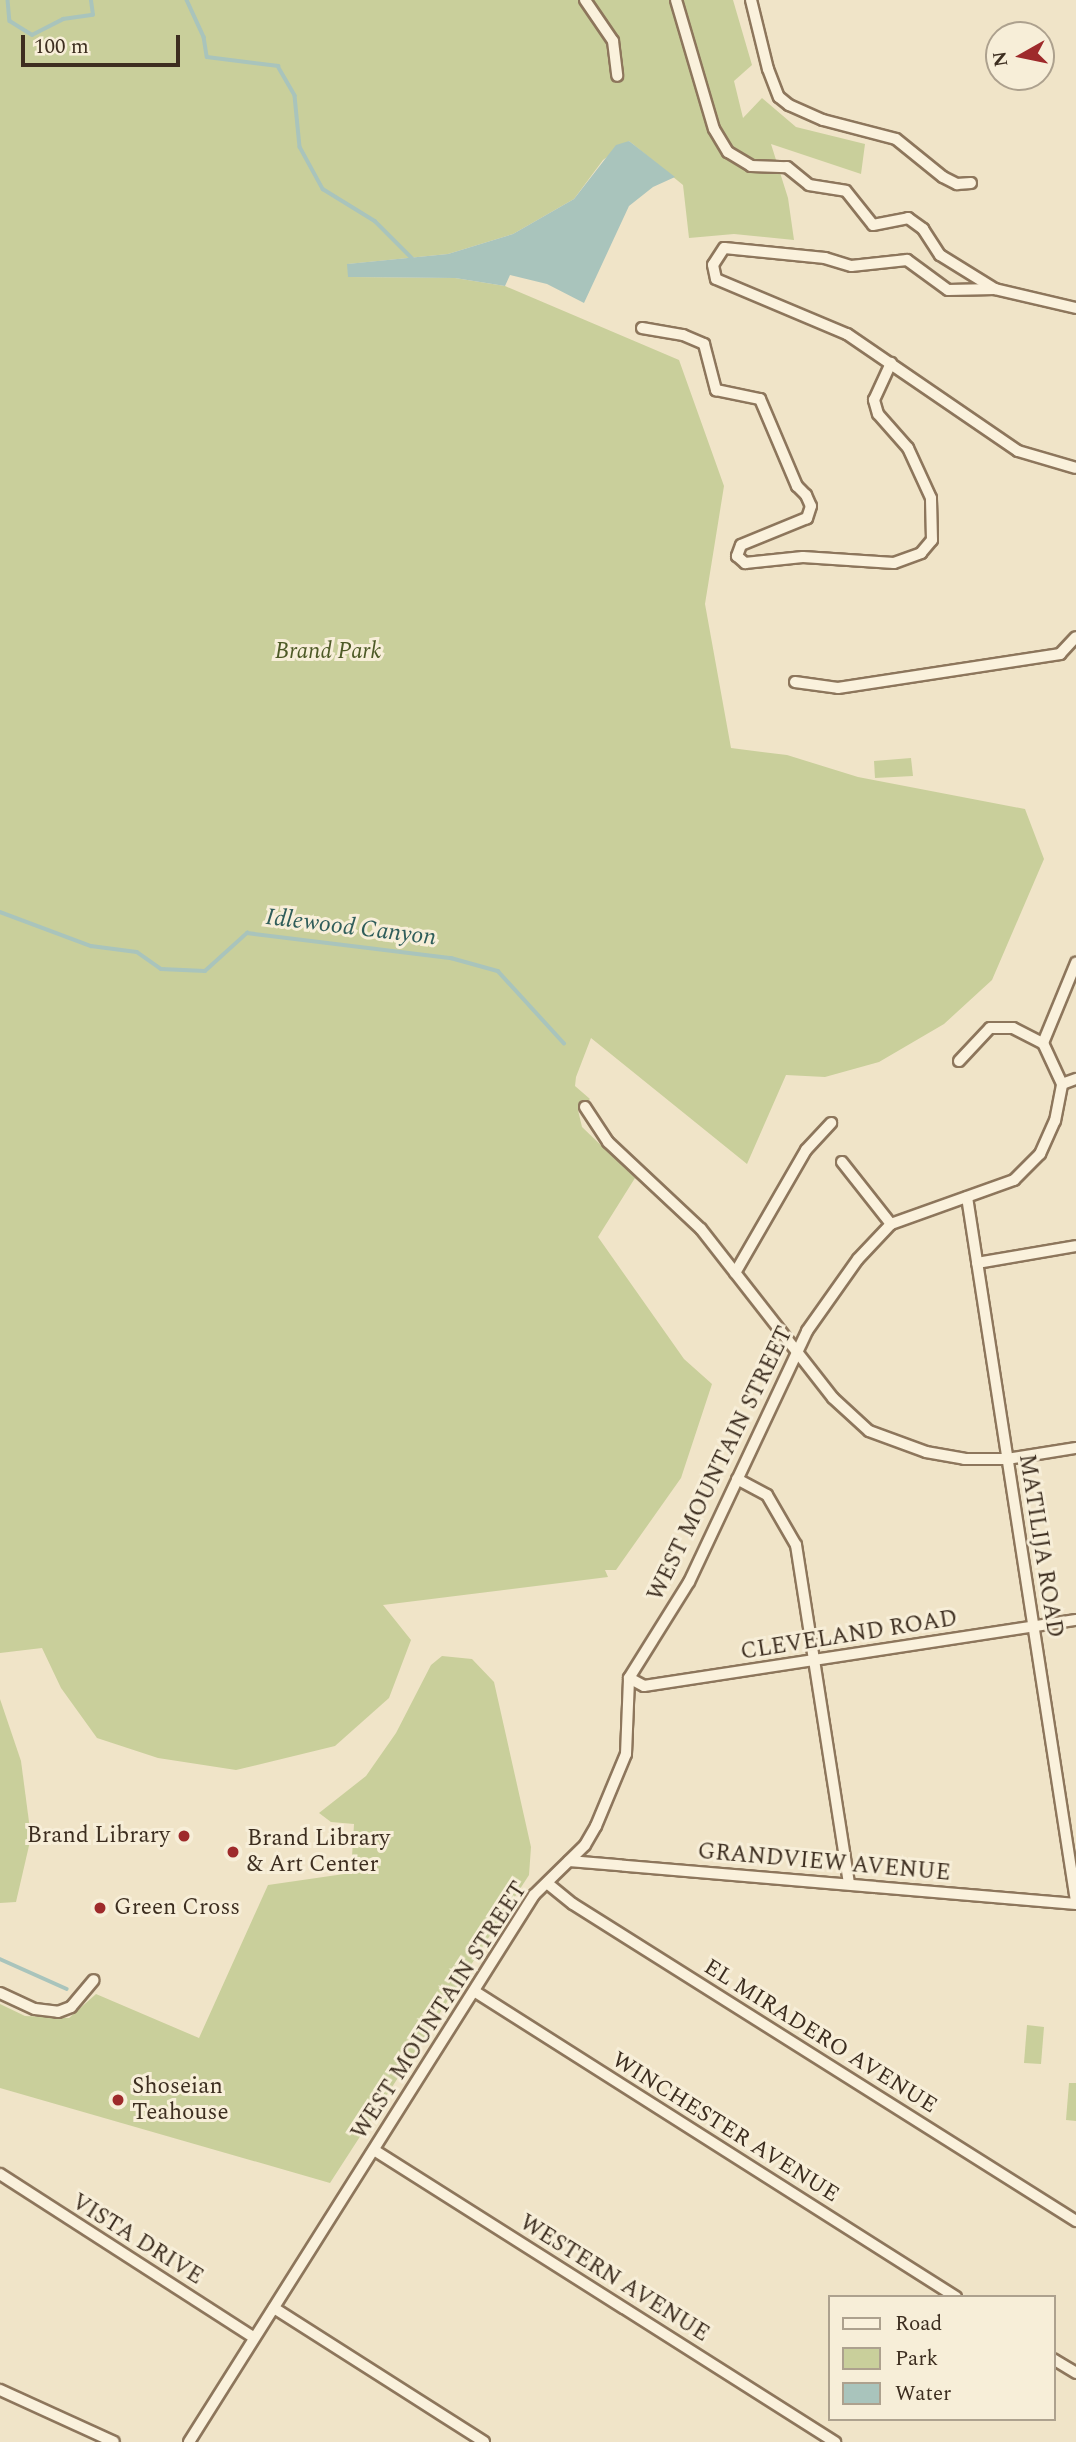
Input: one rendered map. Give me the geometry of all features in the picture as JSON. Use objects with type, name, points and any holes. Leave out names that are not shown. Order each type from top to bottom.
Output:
[{"type":"street","points":[[585,0],[613,41],[617,76]]},
{"type":"street","points":[[676,0],[714,129],[728,152],[751,166],[788,167],[809,185],[846,191],[873,225],[908,218],[923,229],[940,255],[995,289]]},
{"type":"street","points":[[751,0],[768,69],[779,97],[789,105],[823,120],[896,139],[943,177],[957,184],[971,183]]},
{"type":"street","points":[[1076,308],[995,289],[948,290],[907,260],[851,266],[825,258],[724,248],[713,265],[716,279],[847,334],[1018,451],[1076,468]]},
{"type":"street","points":[[642,328],[683,335],[704,344],[716,390],[760,399],[797,486],[806,495],[811,506],[807,518],[741,545],[737,556],[745,564],[803,557],[894,563],[921,553],[932,540],[931,498],[908,448],[878,414],[874,400],[891,363]]},
{"type":"street","points":[[795,681],[838,688],[1060,654],[1076,637]]},
{"type":"street","points":[[1042,1043],[1076,963]]},
{"type":"street","points":[[959,1061],[990,1028],[1013,1028],[1042,1043],[1062,1084],[1076,1079]]},
{"type":"street","name":"WEST MOUNTAIN STREET","points":[[189,2442],[474,1991],[547,1883],[569,1861],[596,1826],[626,1754],[629,1678],[689,1583],[795,1350],[858,1259],[891,1224],[930,1207],[1014,1180],[1040,1154],[1055,1121],[1062,1084]]},
{"type":"street","points":[[586,1107],[608,1142],[701,1229],[833,1398],[870,1430],[926,1452],[1007,1459],[1076,1448]]},
{"type":"street","points":[[735,1273],[806,1150],[831,1123]]},
{"type":"street","points":[[842,1162],[891,1224]]},
{"type":"street","name":"MATILIJA ROAD","points":[[967,1197],[1076,1903]]},
{"type":"street","points":[[977,1263],[1076,1246]]},
{"type":"street","points":[[737,1479],[767,1495],[796,1545],[849,1884]]},
{"type":"street","name":"CLEVELAND ROAD","points":[[629,1678],[644,1686],[1076,1620]]},
{"type":"street","name":"GRANDVIEW AVENUE","points":[[569,1861],[1076,1903]]},
{"type":"street","name":"EL MIRADERO AVENUE","points":[[547,1883],[573,1904],[1076,2221]]},
{"type":"street","points":[[0,1993],[35,2009],[58,2012],[71,2007],[93,1980]]},
{"type":"street","name":"WINCHESTER AVENUE","points":[[474,1991],[953,2295]]},
{"type":"street","name":"WESTERN AVENUE","points":[[373,2150],[835,2442]]},
{"type":"street","name":"VISTA DRIVE","points":[[0,2174],[254,2338]]},
{"type":"street","points":[[274,2308],[484,2442]]},
{"type":"street","points":[[1055,2360],[1076,2373]]},
{"type":"street","points":[[0,2390],[114,2442]]},
{"type":"green space","name":"Brand Park","points":[[0,0],[733,0],[752,65],[734,81],[743,118],[762,98],[796,127],[865,144],[861,174],[771,144],[788,198],[794,240],[734,234],[689,238],[683,185],[629,141],[603,160],[574,199],[513,234],[448,254],[348,264],[348,277],[455,278],[505,286],[679,360],[724,486],[705,604],[731,748],[787,755],[858,777],[1025,809],[1044,859],[992,980],[944,1024],[879,1062],[825,1077],[786,1075],[747,1164],[591,1038],[575,1086],[590,1099],[578,1110],[582,1127],[635,1178],[598,1237],[684,1359],[712,1384],[681,1478],[616,1570],[605,1570],[608,1577],[383,1605],[411,1640],[389,1698],[335,1746],[236,1770],[158,1758],[97,1738],[61,1688],[42,1648],[0,1653]]},
{"type":"green space","points":[[911,758],[913,776],[875,778],[874,761]]},
{"type":"green space","points":[[442,1656],[472,1659],[494,1682],[531,1847],[529,1875],[330,2183],[0,2088],[0,2004],[25,2016],[69,2018],[96,1994],[199,2038],[268,1885],[351,1873],[354,1824],[331,1822],[319,1813],[366,1776],[396,1733],[431,1665]]},
{"type":"green space","points":[[0,1699],[21,1761],[31,1837],[16,1902],[0,1903]]},
{"type":"green space","points":[[1027,2025],[1044,2027],[1041,2064],[1024,2063]]},
{"type":"green space","points":[[1069,2083],[1076,2083],[1076,2121],[1066,2120]]},
{"type":"water","points":[[629,141],[675,177],[653,187],[629,206],[584,303],[547,284],[510,275],[505,286],[455,278],[348,277],[347,264],[448,254],[513,234],[574,199],[616,145]]},
{"type":"waterway","points":[[8,0],[10,21],[32,35],[63,19],[93,15],[91,0]]},
{"type":"waterway","points":[[187,0],[204,37],[207,57],[278,66],[295,96],[300,147],[323,189],[375,221],[412,258]]},
{"type":"waterway","name":"Idlewood Canyon","points":[[0,912],[91,946],[137,952],[161,969],[205,971],[247,933],[451,958],[498,971],[564,1043]]},
{"type":"waterway","points":[[0,1959],[67,1989]]},
{"type":"place","name":"Brand Library","points":[[184,1836]]},
{"type":"place","name":"Brand Library & Art Center","points":[[233,1852]]},
{"type":"place","name":"Green Cross","points":[[100,1908]]},
{"type":"place","name":"Shoseian Teahouse","points":[[118,2100]]}]
